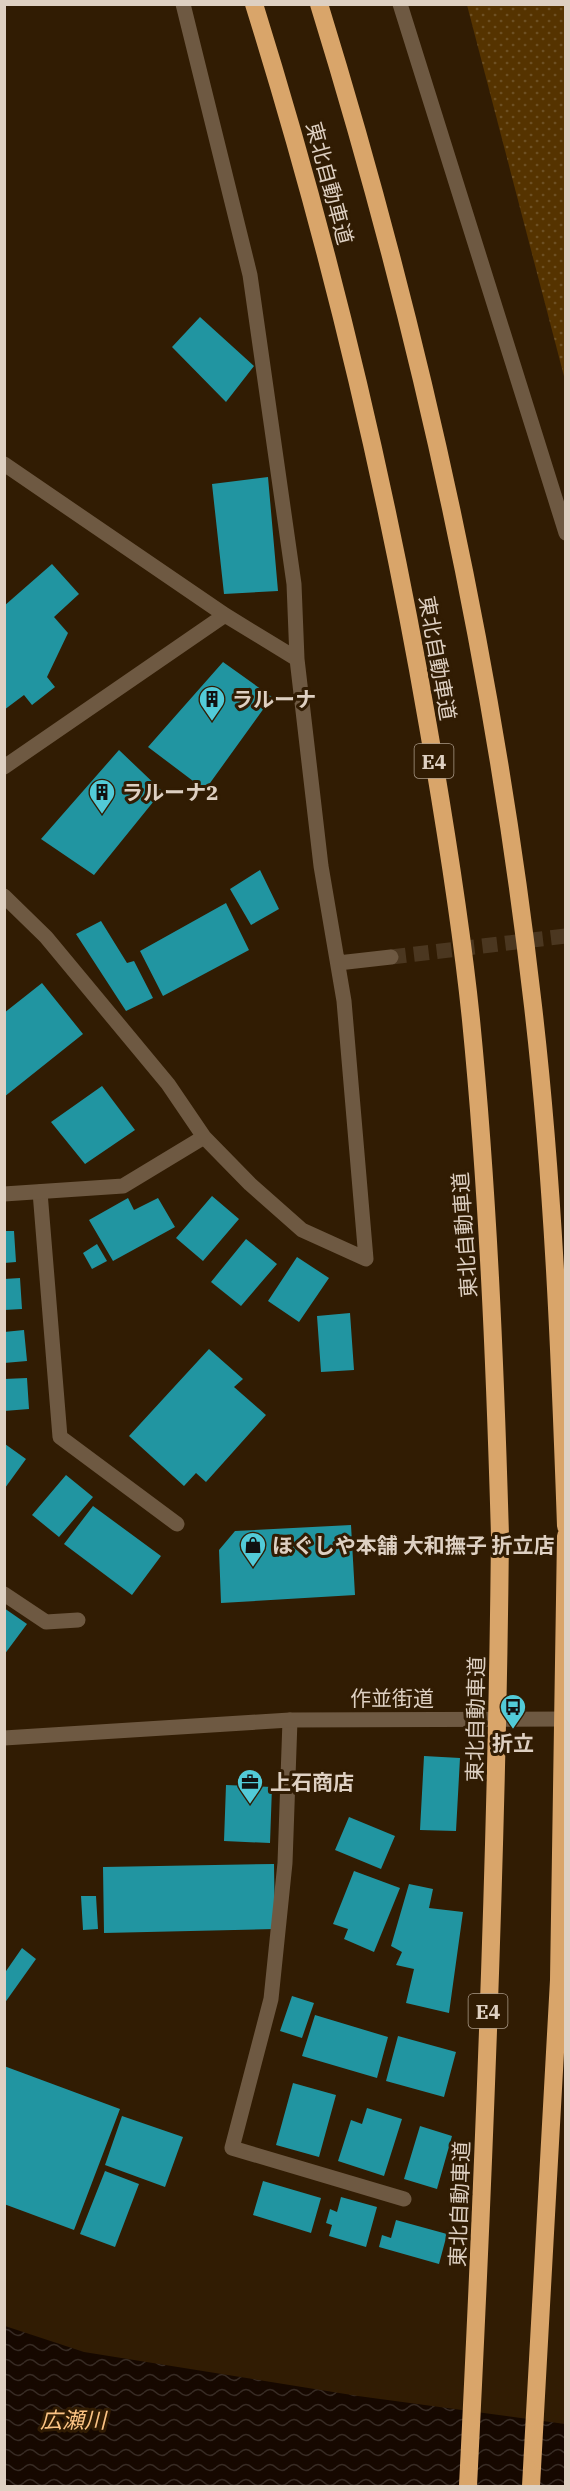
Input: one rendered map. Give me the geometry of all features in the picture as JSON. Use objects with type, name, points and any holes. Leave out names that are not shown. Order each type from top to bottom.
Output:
[{"type":"highway","name":"東北自動車道","points":[[254,4],[295,135],[344,324],[383,490],[417,660],[446,833],[471,1019],[485,1197],[500,1536],[498,1715],[482,2213],[468,2487]]},
{"type":"highway","name":"東北自動車道","points":[[319,4],[365,162],[445,477],[480,653],[510,827],[534,1009],[560,1362],[566,1526]]},
{"type":"highway","points":[[531,2487],[559,1980],[566,1536]]},
{"type":"street","points":[[4,896],[46,937],[168,1084],[204,1137],[250,1184],[302,1230],[366,1258],[338,963],[321,866],[297,659],[294,584],[249,275],[183,4]]},
{"type":"street","points":[[400,4],[566,533]]},
{"type":"street","points":[[4,464],[225,615],[297,659]]},
{"type":"street","points":[[4,767],[225,615]]},
{"type":"street","points":[[338,963],[391,957]]},
{"type":"street","points":[[4,1194],[123,1186],[204,1137]]},
{"type":"street","points":[[40,1192],[60,1437],[177,1524]]},
{"type":"street","points":[[4,1594],[46,1622],[78,1620]]},
{"type":"street","name":"作並街道","points":[[4,1738],[290,1720],[566,1719]]},
{"type":"street","points":[[290,1720],[285,1863],[271,1999],[232,2148],[404,2199]]},
{"type":"shaded area","points":[[467,5],[565,5],[565,380]]},
{"type":"water","name":"広瀬川","points":[[5,2326],[84,2352],[358,2396],[565,2424],[565,2486],[5,2486]]},
{"type":"building","points":[[200,317],[254,366],[226,402],[172,347]]},
{"type":"building","points":[[268,477],[278,591],[224,594],[212,484]]},
{"type":"building","points":[[52,564],[79,594],[54,617],[68,633],[47,677],[55,687],[32,705],[24,695],[4,710],[4,606]]},
{"type":"building","name":"ラルーナ","points":[[223,662],[272,697],[205,790],[148,747]]},
{"type":"building","name":"ラルーナ2","points":[[119,750],[162,791],[94,875],[41,839]]},
{"type":"building","points":[[260,870],[279,909],[251,925],[230,889]]},
{"type":"building","points":[[226,903],[249,950],[163,996],[140,951]]},
{"type":"building","points":[[101,921],[127,963],[134,961],[153,998],[126,1011],[76,934]]},
{"type":"building","points":[[42,983],[83,1034],[4,1097],[4,1013]]},
{"type":"building","points":[[102,1086],[135,1130],[85,1164],[51,1122]]},
{"type":"building","points":[[212,1196],[239,1219],[203,1261],[176,1238]]},
{"type":"building","points":[[128,1198],[134,1210],[158,1198],[175,1227],[113,1261],[89,1220]]},
{"type":"building","points":[[4,1231],[14,1231],[16,1262],[4,1263]]},
{"type":"building","points":[[246,1239],[277,1264],[241,1306],[211,1282]]},
{"type":"building","points":[[97,1244],[107,1261],[92,1269],[83,1253]]},
{"type":"building","points":[[297,1257],[329,1278],[299,1322],[268,1301]]},
{"type":"building","points":[[20,1278],[22,1309],[4,1310],[4,1279]]},
{"type":"building","points":[[350,1313],[354,1370],[321,1372],[317,1316]]},
{"type":"building","points":[[24,1330],[27,1361],[4,1363],[4,1332]]},
{"type":"building","points":[[209,1349],[243,1379],[234,1387],[266,1415],[206,1482],[196,1473],[184,1486],[129,1436]]},
{"type":"building","points":[[27,1378],[29,1409],[4,1411],[4,1379]]},
{"type":"building","points":[[5,1444],[26,1459],[5,1488]]},
{"type":"building","points":[[66,1475],[93,1497],[59,1537],[32,1515]]},
{"type":"building","points":[[93,1506],[161,1556],[132,1595],[64,1544]]},
{"type":"building","points":[[351,1525],[355,1595],[221,1603],[219,1550],[235,1531]]},
{"type":"building","points":[[4,1608],[27,1624],[4,1655]]},
{"type":"building","points":[[424,1756],[460,1758],[456,1831],[420,1830]]},
{"type":"building","points":[[226,1785],[272,1787],[270,1843],[224,1841]]},
{"type":"building","points":[[349,1817],[395,1836],[381,1869],[335,1850]]},
{"type":"building","points":[[274,1864],[275,1929],[104,1933],[103,1867]]},
{"type":"building","points":[[354,1871],[400,1888],[374,1952],[344,1939],[348,1929],[333,1924]]},
{"type":"building","points":[[409,1884],[433,1889],[429,1908],[463,1912],[449,2013],[406,2003],[414,1969],[396,1965],[402,1952],[391,1946]]},
{"type":"building","points":[[81,1896],[96,1896],[98,1929],[83,1930]]},
{"type":"building","points":[[22,1948],[36,1959],[4,2004],[4,1974]]},
{"type":"building","points":[[292,1996],[314,2003],[302,2038],[280,2031]]},
{"type":"building","points":[[315,2015],[388,2037],[377,2078],[302,2056]]},
{"type":"building","points":[[398,2036],[456,2052],[444,2097],[386,2081]]},
{"type":"building","points":[[4,2066],[120,2109],[74,2230],[4,2204]]},
{"type":"building","points":[[293,2083],[336,2095],[319,2157],[276,2145]]},
{"type":"building","points":[[367,2108],[402,2119],[384,2176],[338,2161],[351,2120],[362,2124]]},
{"type":"building","points":[[122,2116],[183,2137],[165,2187],[105,2165]]},
{"type":"building","points":[[420,2126],[452,2136],[437,2189],[404,2179]]},
{"type":"building","points":[[105,2171],[139,2184],[115,2247],[80,2234]]},
{"type":"building","points":[[263,2181],[321,2198],[311,2233],[253,2215]]},
{"type":"building","points":[[341,2197],[377,2207],[366,2247],[329,2236],[332,2225],[326,2223],[330,2209],[337,2212]]},
{"type":"building","points":[[396,2220],[447,2234],[439,2264],[379,2247],[382,2235],[391,2238]]},
{"type":"tunnel","points":[[391,957],[566,936]]},
{"type":"place","name":"ラルーナ","points":[[212,722]]},
{"type":"place","name":"ラルーナ2","points":[[102,815]]},
{"type":"place","name":"ほぐしや本舗 大和撫子 折立店","points":[[253,1568]]},
{"type":"place","name":"折立","points":[[513,1730]]},
{"type":"place","name":"上石商店","points":[[250,1805]]}]
